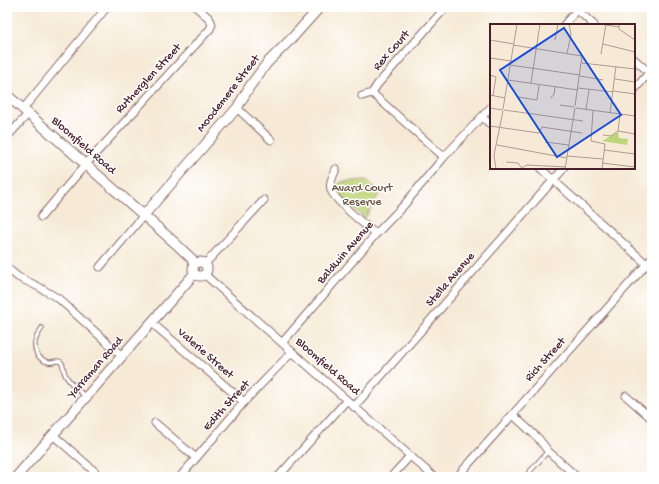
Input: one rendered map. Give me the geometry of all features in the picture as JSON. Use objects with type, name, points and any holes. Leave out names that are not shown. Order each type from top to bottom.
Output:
[{"type":"street","points":[[7,137],[107,7]]},
{"type":"street","name":"Rutherglen Street","points":[[42,217],[86,164],[210,29],[212,24],[209,18],[196,7]]},
{"type":"street","name":"Moodemere Street","points":[[144,215],[237,108],[250,86],[267,63],[320,7]]},
{"type":"street","name":"Rex Court","points":[[372,93],[377,85],[446,7]]},
{"type":"street","points":[[565,24],[576,9],[593,24]]},
{"type":"street","points":[[635,60],[651,74],[635,89]]},
{"type":"street","points":[[362,96],[372,93],[444,158]]},
{"type":"street","name":"Bloomfield Road","points":[[7,95],[175,243],[192,259],[194,270]]},
{"type":"street","points":[[237,108],[270,140]]},
{"type":"street","name":"Baldwin Avenue","points":[[282,343],[376,234],[404,205],[444,158],[490,108]]},
{"type":"street","points":[[482,117],[490,124]]},
{"type":"street","points":[[336,169],[330,182],[331,190],[336,199],[376,234]]},
{"type":"street","points":[[541,169],[649,266]]},
{"type":"street","name":"Stella Avenue","points":[[354,407],[563,169]]},
{"type":"street","points":[[194,270],[198,276],[264,200]]},
{"type":"street","points":[[100,267],[144,215]]},
{"type":"street","name":"Rich Street","points":[[457,477],[649,266],[652,258]]},
{"type":"street","points":[[7,268],[18,278],[39,287],[59,299],[122,356]]},
{"type":"street","name":"Yarraman Road","points":[[16,477],[152,323],[194,270]]},
{"type":"street","name":"Bloomfield Road","points":[[204,270],[282,343],[434,477]]},
{"type":"street","name":"Valerie Street","points":[[152,323],[244,402]]},
{"type":"street","name":"Edith Street","points":[[180,477],[244,402],[292,352]]},
{"type":"street","points":[[626,396],[652,419]]},
{"type":"street","points":[[278,477],[347,400]]},
{"type":"street","points":[[513,414],[538,438],[548,451],[577,477]]},
{"type":"street","points":[[155,423],[196,458]]},
{"type":"street","points":[[53,435],[101,477]]},
{"type":"street","points":[[391,477],[410,456]]},
{"type":"lane","points":[[42,328],[36,338],[34,348],[41,359],[49,362],[60,361],[65,374],[72,384],[86,397]]},
{"type":"lane","points":[[525,477],[548,451]]},
{"type":"green space","name":"Avard Court Reserve","points":[[367,180],[380,192],[365,218],[341,197],[337,188],[342,182]]}]
